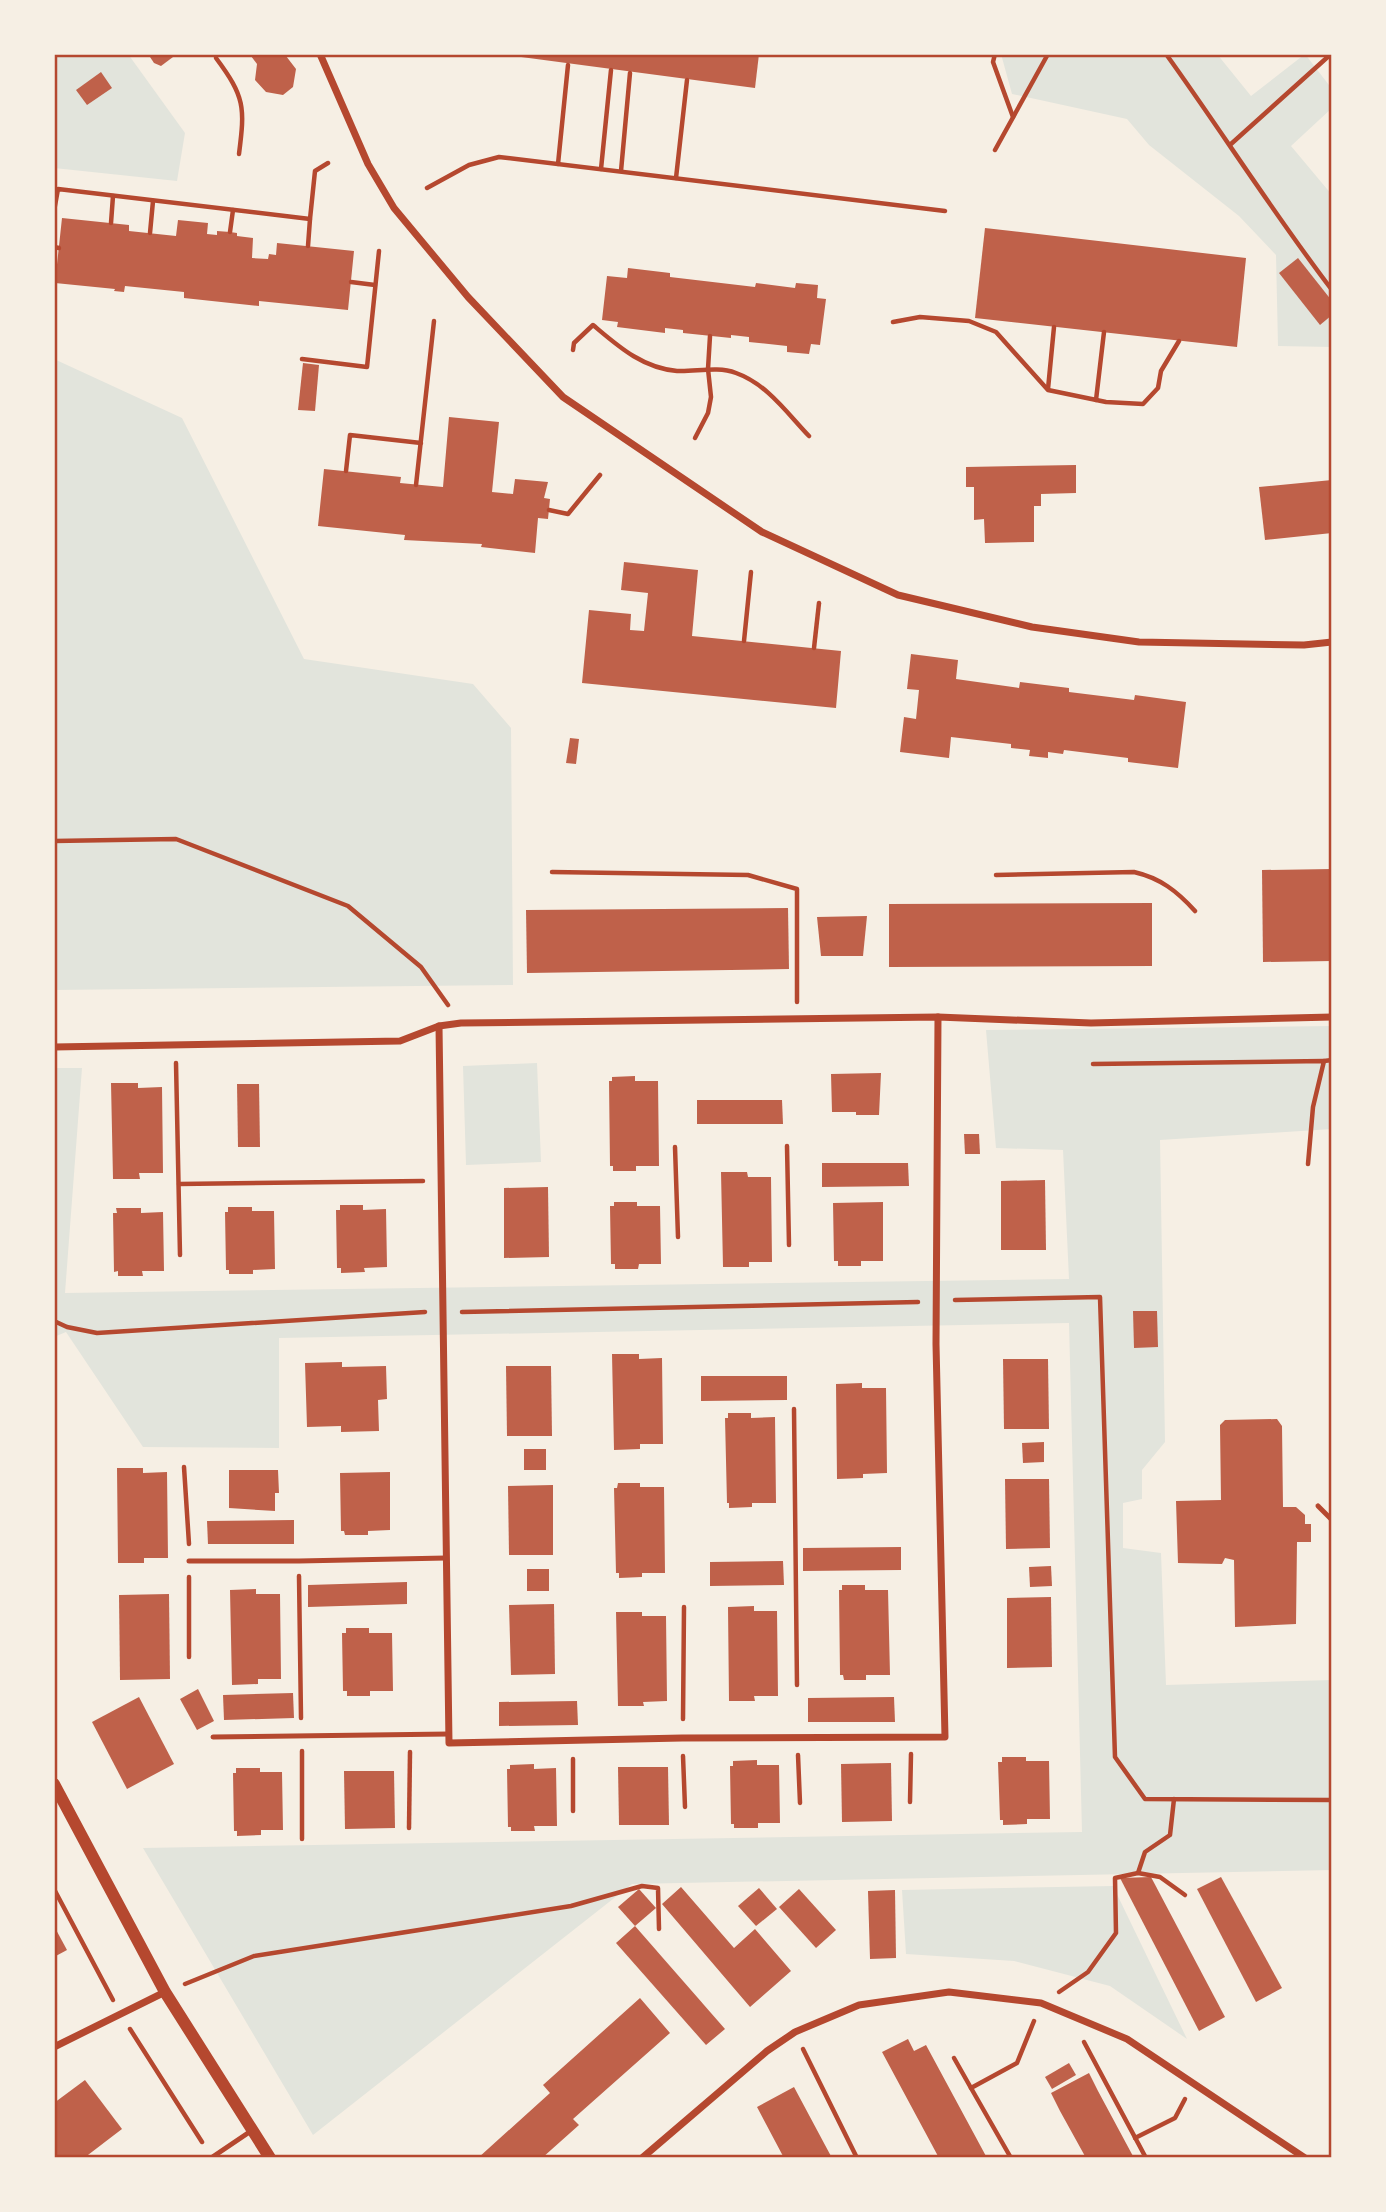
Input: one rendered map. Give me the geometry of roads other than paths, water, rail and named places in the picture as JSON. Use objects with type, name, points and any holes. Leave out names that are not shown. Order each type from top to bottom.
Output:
[{"type":"street","points":[[320,54],[368,164],[394,208],[468,297],[563,397],[762,532],[898,595],[1032,627],[1139,642],[1304,645],[1332,642]]},
{"type":"street","points":[[439,1026],[449,1743],[682,1738],[945,1737],[937,1300],[938,1017]]},
{"type":"street","points":[[54,1047],[400,1041],[439,1026],[461,1023],[938,1017],[1091,1023],[1332,1017]]},
{"type":"street","points":[[54,1784],[164,1992],[270,2158]]},
{"type":"street","points":[[54,2047],[164,1992]]},
{"type":"street","points":[[642,2158],[767,2052],[795,2032],[859,2005],[949,1992],[1041,2003],[1127,2039],[1305,2158]]},
{"type":"lane","points":[[1318,1506],[1332,1520]]},
{"type":"lane","points":[[189,1560],[299,1562],[446,1558]]},
{"type":"lane","points":[[213,1737],[449,1734]]},
{"type":"lane","points":[[211,2157],[251,2131]]}]
